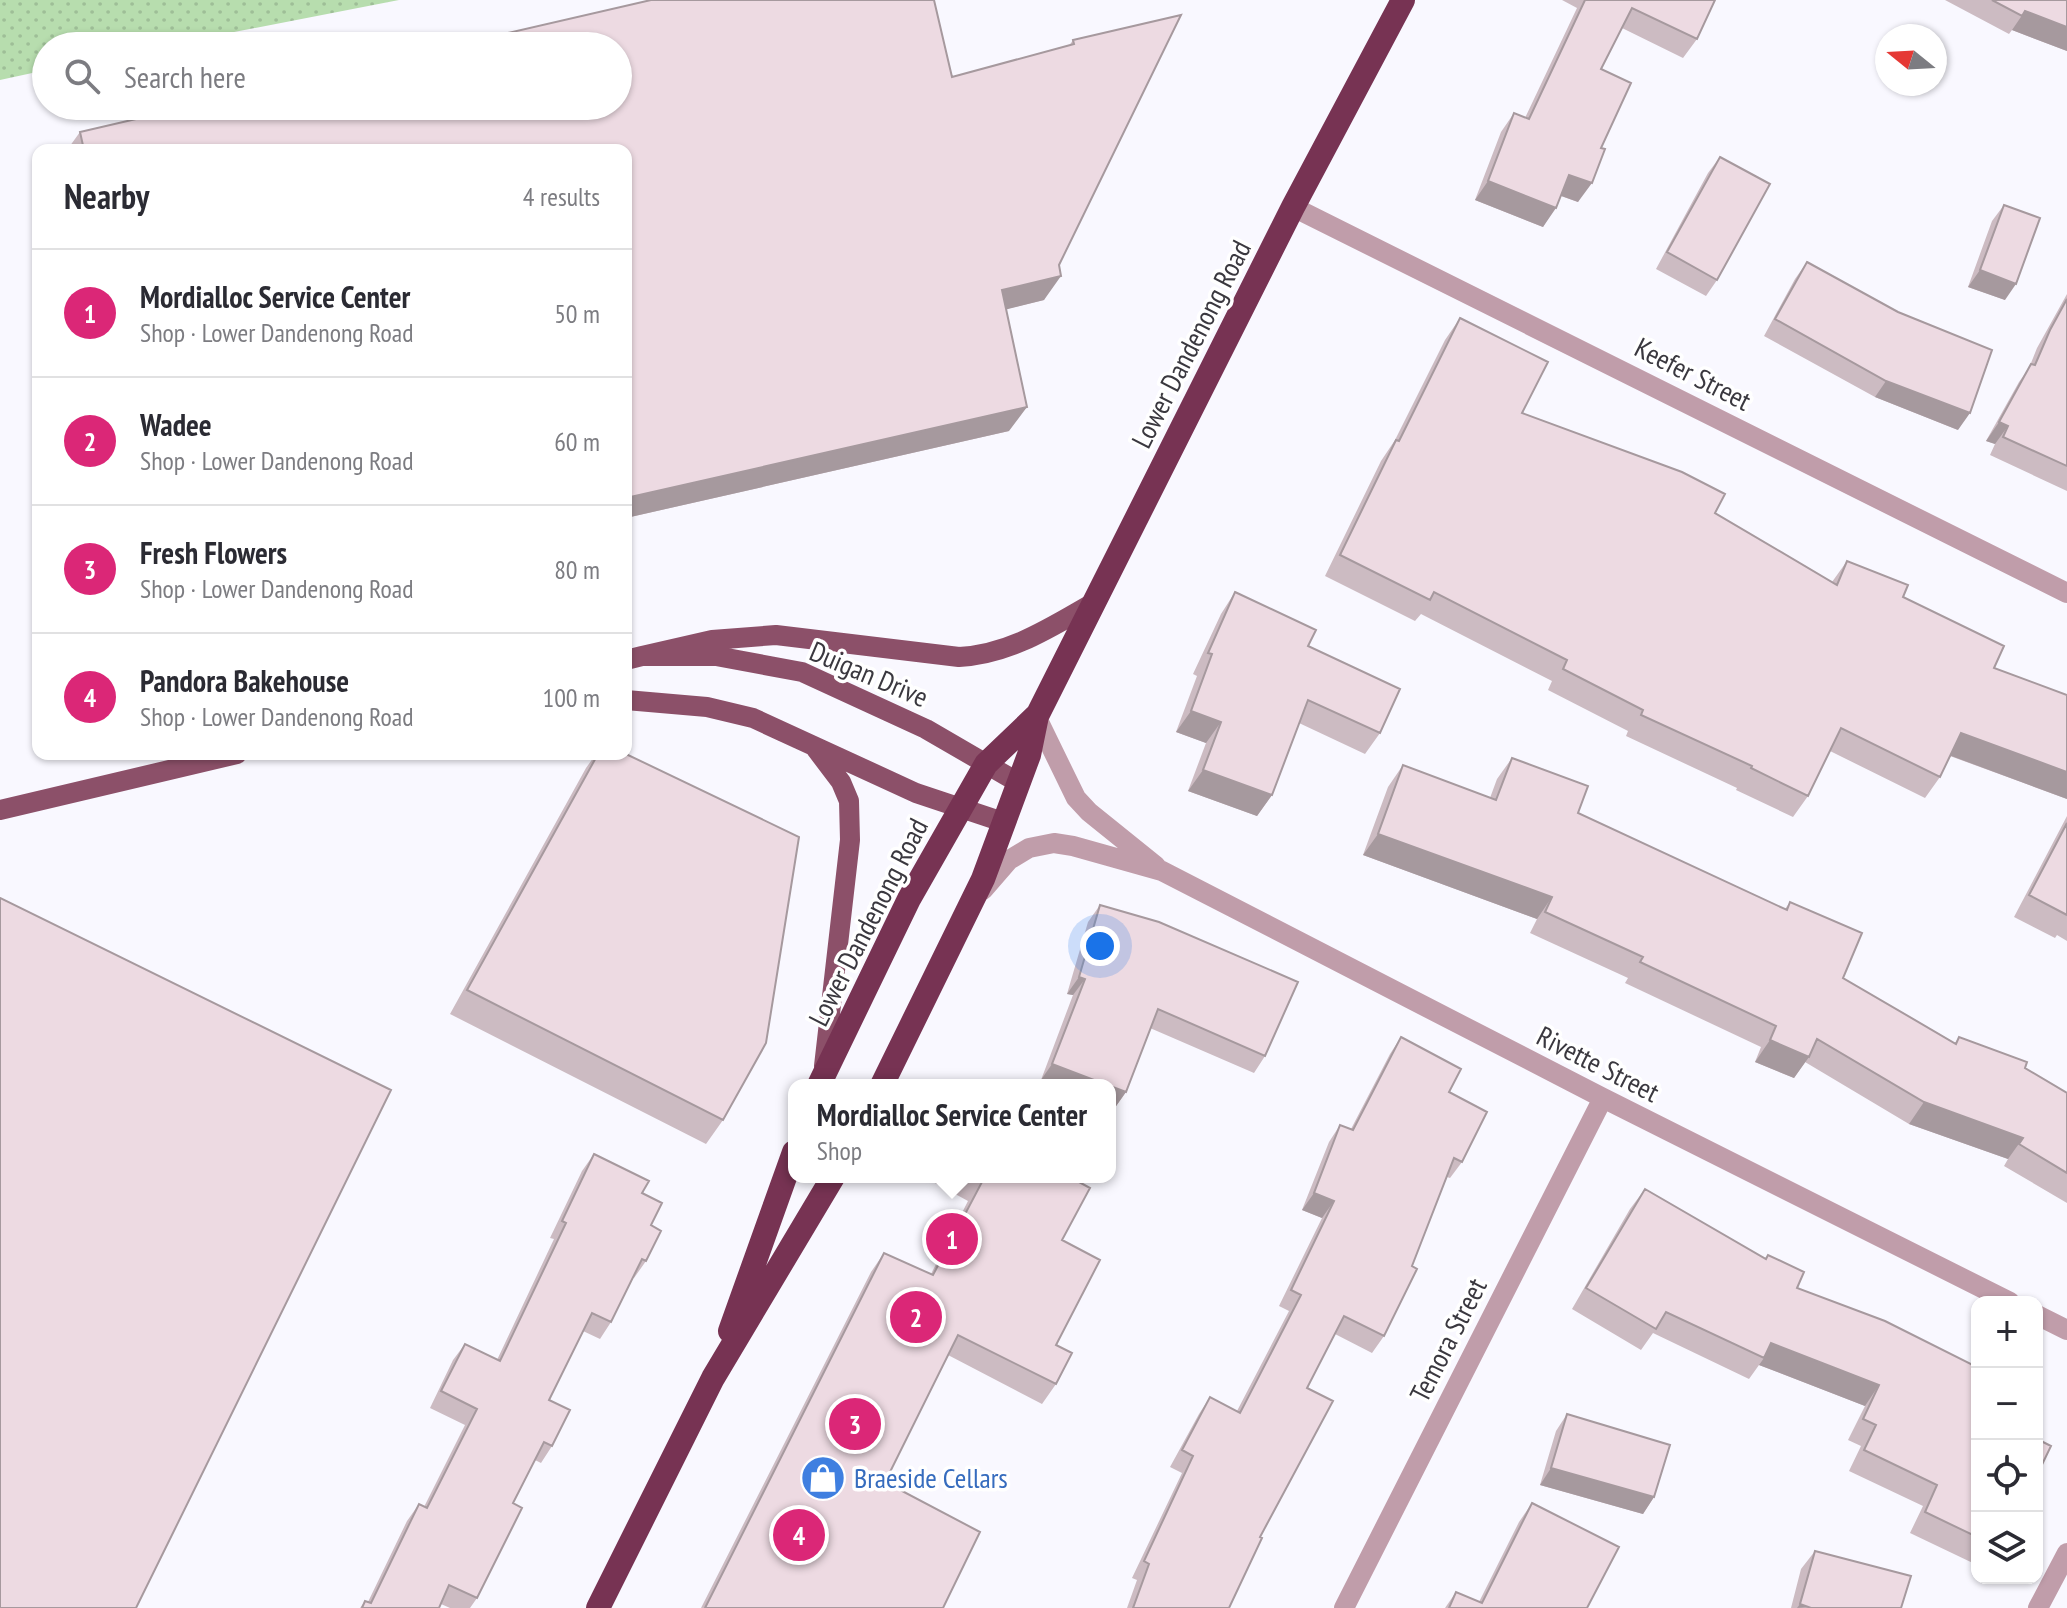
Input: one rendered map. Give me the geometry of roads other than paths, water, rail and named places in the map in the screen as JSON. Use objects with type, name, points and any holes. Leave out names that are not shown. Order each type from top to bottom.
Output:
[{"type":"highway","name":"Lower Dandenong Road","points":[[885,1079],[971,909],[1032,745],[1036,716],[1293,207],[1403,0]]},
{"type":"highway","name":"Lower Dandenong Road","points":[[822,1079],[909,899],[986,764],[1036,716]]},
{"type":"highway","points":[[713,1378],[788,1169]]},
{"type":"highway","points":[[598,1608],[713,1378],[829,1183]]},
{"type":"main road","points":[[634,658],[712,640],[776,635],[959,657],[984,655],[1021,643],[1095,602]]},
{"type":"main road","name":"Duigan Drive","points":[[634,658],[716,656],[802,672],[926,729],[1019,783]]},
{"type":"main road","points":[[632,701],[707,707],[753,718],[916,793],[1003,822]]},
{"type":"main road","points":[[812,744],[841,782],[849,801],[848,856],[821,1079]]},
{"type":"main road","points":[[0,810],[212,760]]},
{"type":"street","name":"Keefer Street","points":[[1293,207],[2067,593]]},
{"type":"street","name":"Rivette Street","points":[[1036,716],[1076,798],[1162,871]]},
{"type":"street","name":"Rivette Street","points":[[971,909],[990,879],[1009,860],[1029,848],[1065,844],[1162,871],[1603,1098],[1998,1296]]},
{"type":"street","name":"Temora Street","points":[[1344,1608],[1603,1098]]},
{"type":"street","points":[[2043,1318],[2067,1330]]},
{"type":"street","points":[[2038,1608],[2067,1553]]},
{"type":"place","name":"Mordialloc Service Center","points":[[952,1239]]},
{"type":"place","name":"Wadee","points":[[916,1317]]},
{"type":"place","name":"Fresh Flowers","points":[[855,1424]]},
{"type":"place","name":"Braeside Cellars","points":[[823,1478]]},
{"type":"place","name":"Pandora Bakehouse","points":[[799,1535]]}]
